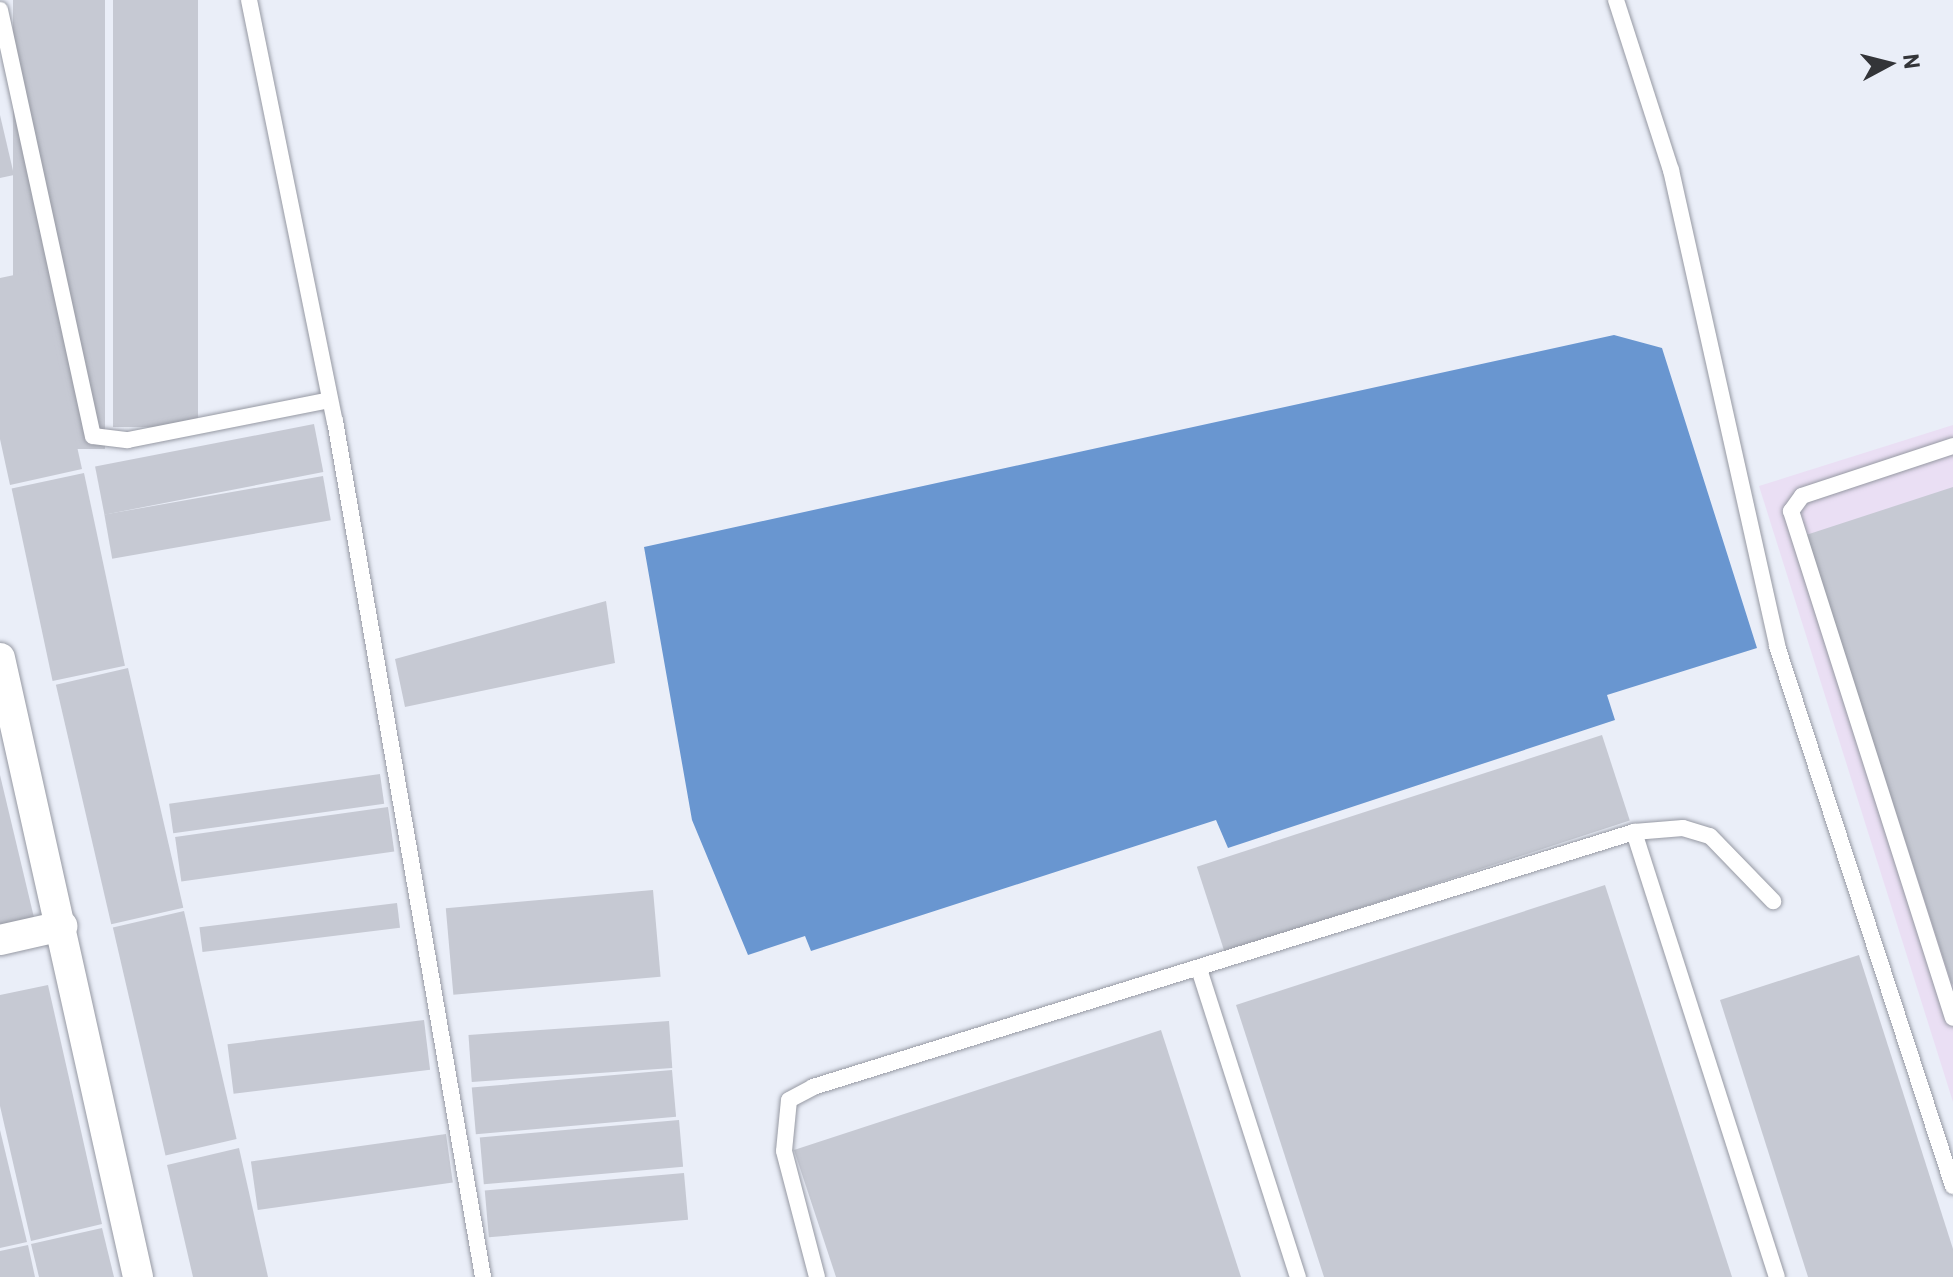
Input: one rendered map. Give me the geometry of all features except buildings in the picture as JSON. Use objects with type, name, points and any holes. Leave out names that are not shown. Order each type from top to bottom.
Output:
[{"type":"street","points":[[0,658],[138,1277]]},
{"type":"street","points":[[0,940],[62,926]]},
{"type":"lane","points":[[249,0],[330,400],[483,1277]]},
{"type":"lane","points":[[1616,0],[1671,170],[1777,646],[1953,1186]]},
{"type":"lane","points":[[0,10],[93,436],[128,440],[330,400]]},
{"type":"lane","points":[[1953,446],[1802,496],[1791,511],[1953,1018]]},
{"type":"lane","points":[[817,1277],[784,1151],[789,1100],[1634,832],[1683,828],[1710,836],[1773,901]]},
{"type":"lane","points":[[1634,832],[1777,1277]]},
{"type":"lane","points":[[1199,969],[1298,1277]]},
{"type":"shaded area","points":[[1953,425],[1953,1102],[1759,486]]},
{"type":"water","points":[[1614,335],[1662,348],[1757,648],[1607,695],[1615,720],[1228,848],[1216,820],[811,951],[805,936],[748,955],[692,820],[644,547]]}]
